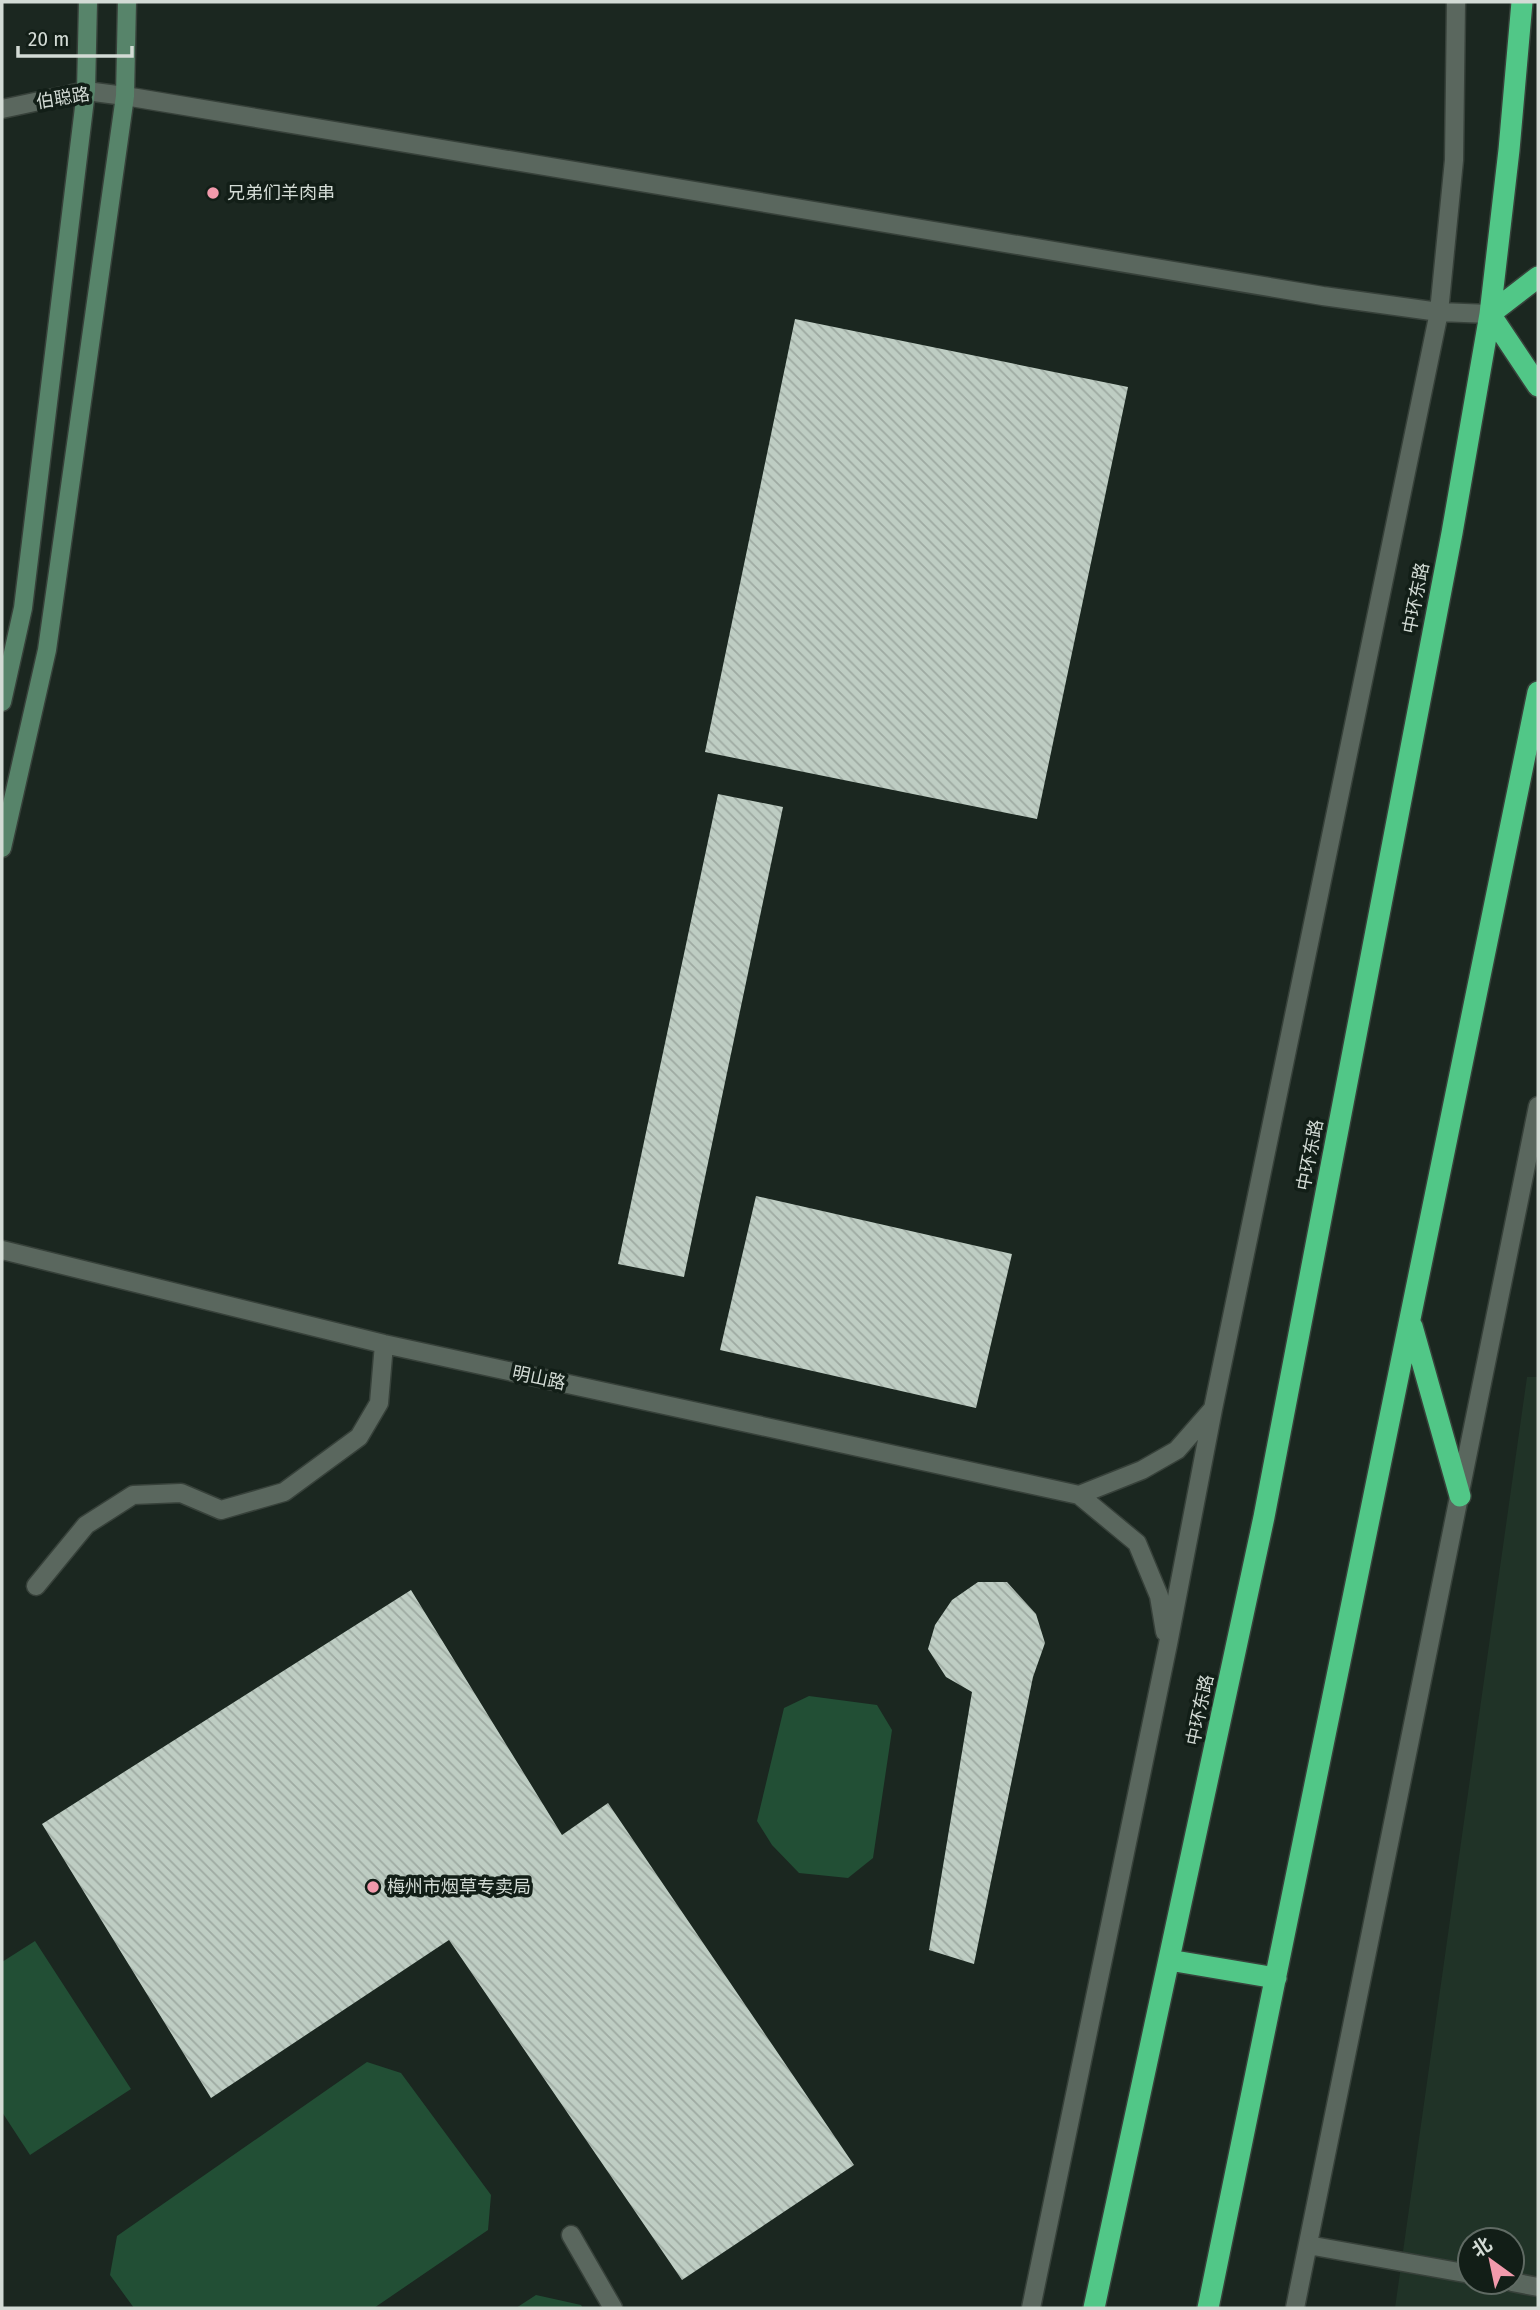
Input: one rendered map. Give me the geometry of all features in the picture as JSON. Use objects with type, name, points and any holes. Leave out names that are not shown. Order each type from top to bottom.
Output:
[{"type":"highway","name":"中环东路","points":[[1094,2308],[1264,1517],[1449,547],[1490,314],[1509,150],[1522,2]]},
{"type":"highway","points":[[1538,277],[1490,314],[1538,386]]},
{"type":"highway","points":[[1208,2308],[1538,692]]},
{"type":"highway","points":[[1410,1321],[1460,1496]]},
{"type":"highway","points":[[1169,1960],[1276,1978]]},
{"type":"street","points":[[2,702],[23,608],[86,91],[88,2]]},
{"type":"street","points":[[2,848],[47,650],[125,96],[127,2]]},
{"type":"street","points":[[1031,2308],[1439,312],[1454,160],[1456,2]]},
{"type":"street","name":"伯聪路","points":[[2,109],[86,91],[125,96],[1323,296],[1439,312],[1490,314]]},
{"type":"street","points":[[1295,2308],[1460,1496],[1534,1156],[1538,1106]]},
{"type":"street","name":"明山路","points":[[2,1250],[384,1344],[1079,1495]]},
{"type":"street","points":[[36,1586],[86,1525],[133,1495],[181,1493],[221,1510],[284,1492],[359,1437],[379,1403],[384,1344]]},
{"type":"street","points":[[1167,1644],[1159,1595],[1137,1543],[1079,1495],[1142,1470],[1177,1450],[1213,1409]]},
{"type":"street","points":[[571,2235],[613,2308]]},
{"type":"street","points":[[1308,2245],[1456,2271]]},
{"type":"shaded area","points":[[1527,1377],[1538,1377],[1538,2308],[1395,2308]]},
{"type":"green space","points":[[809,1696],[877,1705],[892,1730],[873,1858],[848,1878],[799,1873],[772,1845],[757,1821],[784,1708]]},
{"type":"green space","points":[[35,1941],[131,2089],[30,2155],[2,2112],[2,1962]]},
{"type":"green space","points":[[367,2062],[401,2073],[491,2195],[488,2230],[374,2308],[134,2308],[110,2275],[117,2236]]},
{"type":"green space","points":[[536,2295],[581,2305],[583,2308],[516,2308]]},
{"type":"building","points":[[795,319],[1128,387],[1037,819],[705,752]]},
{"type":"building","points":[[718,794],[783,807],[684,1277],[618,1264]]},
{"type":"building","points":[[756,1196],[1012,1254],[976,1408],[720,1350]]},
{"type":"building","points":[[978,1582],[1007,1582],[1036,1614],[1045,1643],[1033,1677],[974,1964],[929,1950],[972,1692],[946,1677],[928,1649],[935,1625],[952,1600]]},
{"type":"building","name":"梅州市烟草专卖局","points":[[411,1590],[562,1835],[608,1803],[854,2165],[682,2280],[449,1940],[211,2098],[42,1824]]},
{"type":"place","name":"兄弟们羊肉串","points":[[213,193]]},
{"type":"place","name":"梅州市烟草专卖局","points":[[373,1887]]}]
